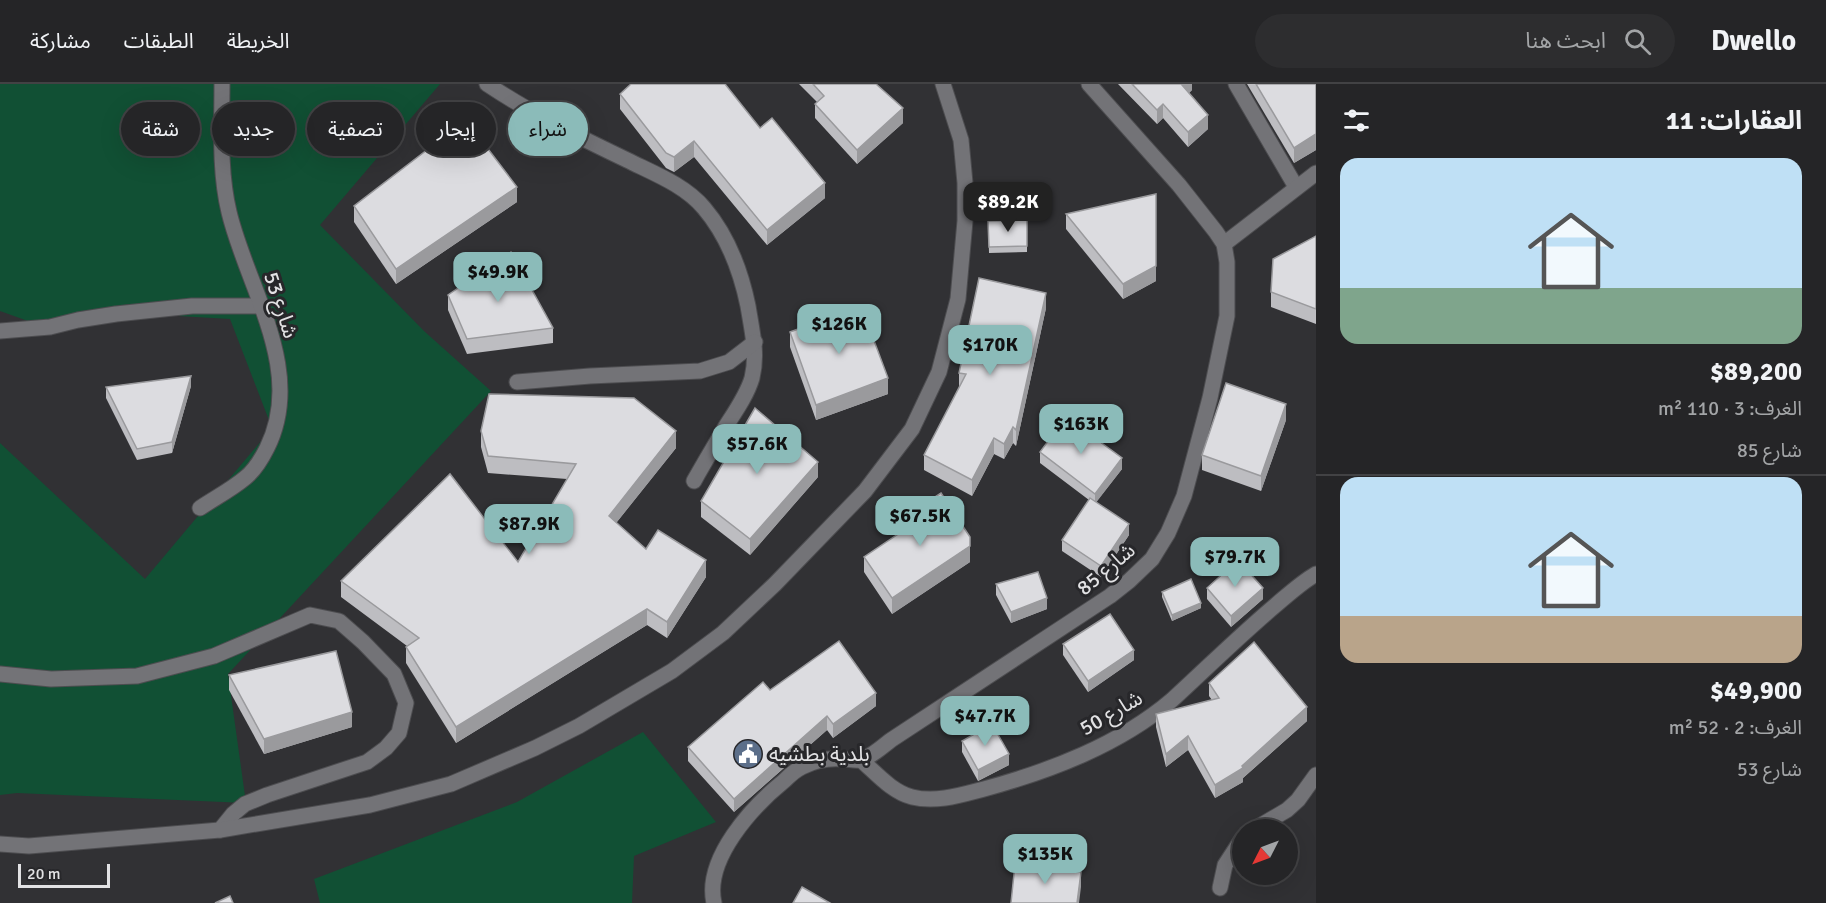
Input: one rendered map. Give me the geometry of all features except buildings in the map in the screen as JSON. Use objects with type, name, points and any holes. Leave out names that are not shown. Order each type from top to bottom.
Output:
[{"type":"street","name":"شارع 53","points":[[200,508],[246,477],[264,456],[274,435],[281,409],[280,382],[273,339],[229,212],[222,174],[222,84]]},
{"type":"street","points":[[487,84],[554,124],[652,172],[685,191],[703,206],[721,232],[736,263],[746,295],[756,356],[751,380],[738,407],[694,481]]},
{"type":"street","points":[[0,844],[29,846],[220,831],[370,805],[451,784],[535,748],[579,726],[672,671],[723,633],[775,584],[865,491],[899,448],[924,408],[939,372],[958,299],[965,221],[965,183],[961,140],[943,84]]},
{"type":"street","points":[[1089,84],[1179,185],[1224,244],[1316,173]]},
{"type":"street","points":[[1236,84],[1296,188]]},
{"type":"street","name":"شارع 85","points":[[861,760],[1069,625],[1129,581],[1152,559],[1168,533],[1184,496],[1210,398],[1227,316],[1227,262],[1224,244]]},
{"type":"street","points":[[0,331],[50,327],[78,320],[159,309],[192,306],[261,306]]},
{"type":"street","points":[[517,382],[601,375],[700,371],[729,362],[755,342]]},
{"type":"street","name":"شارع 50","points":[[861,760],[902,794],[925,799],[953,797],[1015,781],[1065,762],[1141,724],[1172,699],[1255,622],[1316,574]]},
{"type":"street","points":[[0,674],[51,678],[137,676],[214,656],[310,615],[339,621],[394,674],[406,703],[399,733],[386,748],[367,762],[245,804],[233,814],[220,831]]},
{"type":"street","points":[[714,903],[711,893],[716,869],[747,815],[800,767],[818,761],[840,758],[861,760]]},
{"type":"street","points":[[1272,819],[1298,800],[1316,775]]},
{"type":"street","points":[[1220,888],[1225,865],[1232,854]]},
{"type":"green space","points":[[0,84],[440,84],[425,102],[416,102],[416,112],[404,126],[404,102],[307,102],[307,156],[379,156],[320,225],[424,331],[491,391],[228,674],[246,803],[17,793],[0,795],[0,443],[145,579],[272,428],[230,319],[178,316],[130,304],[82,311],[39,325],[0,311]]},
{"type":"green space","points":[[643,732],[716,822],[634,856],[632,903],[320,903],[314,879],[517,802]]},
{"type":"place","name":"بلدية بطشيه","points":[[748,754]]}]
